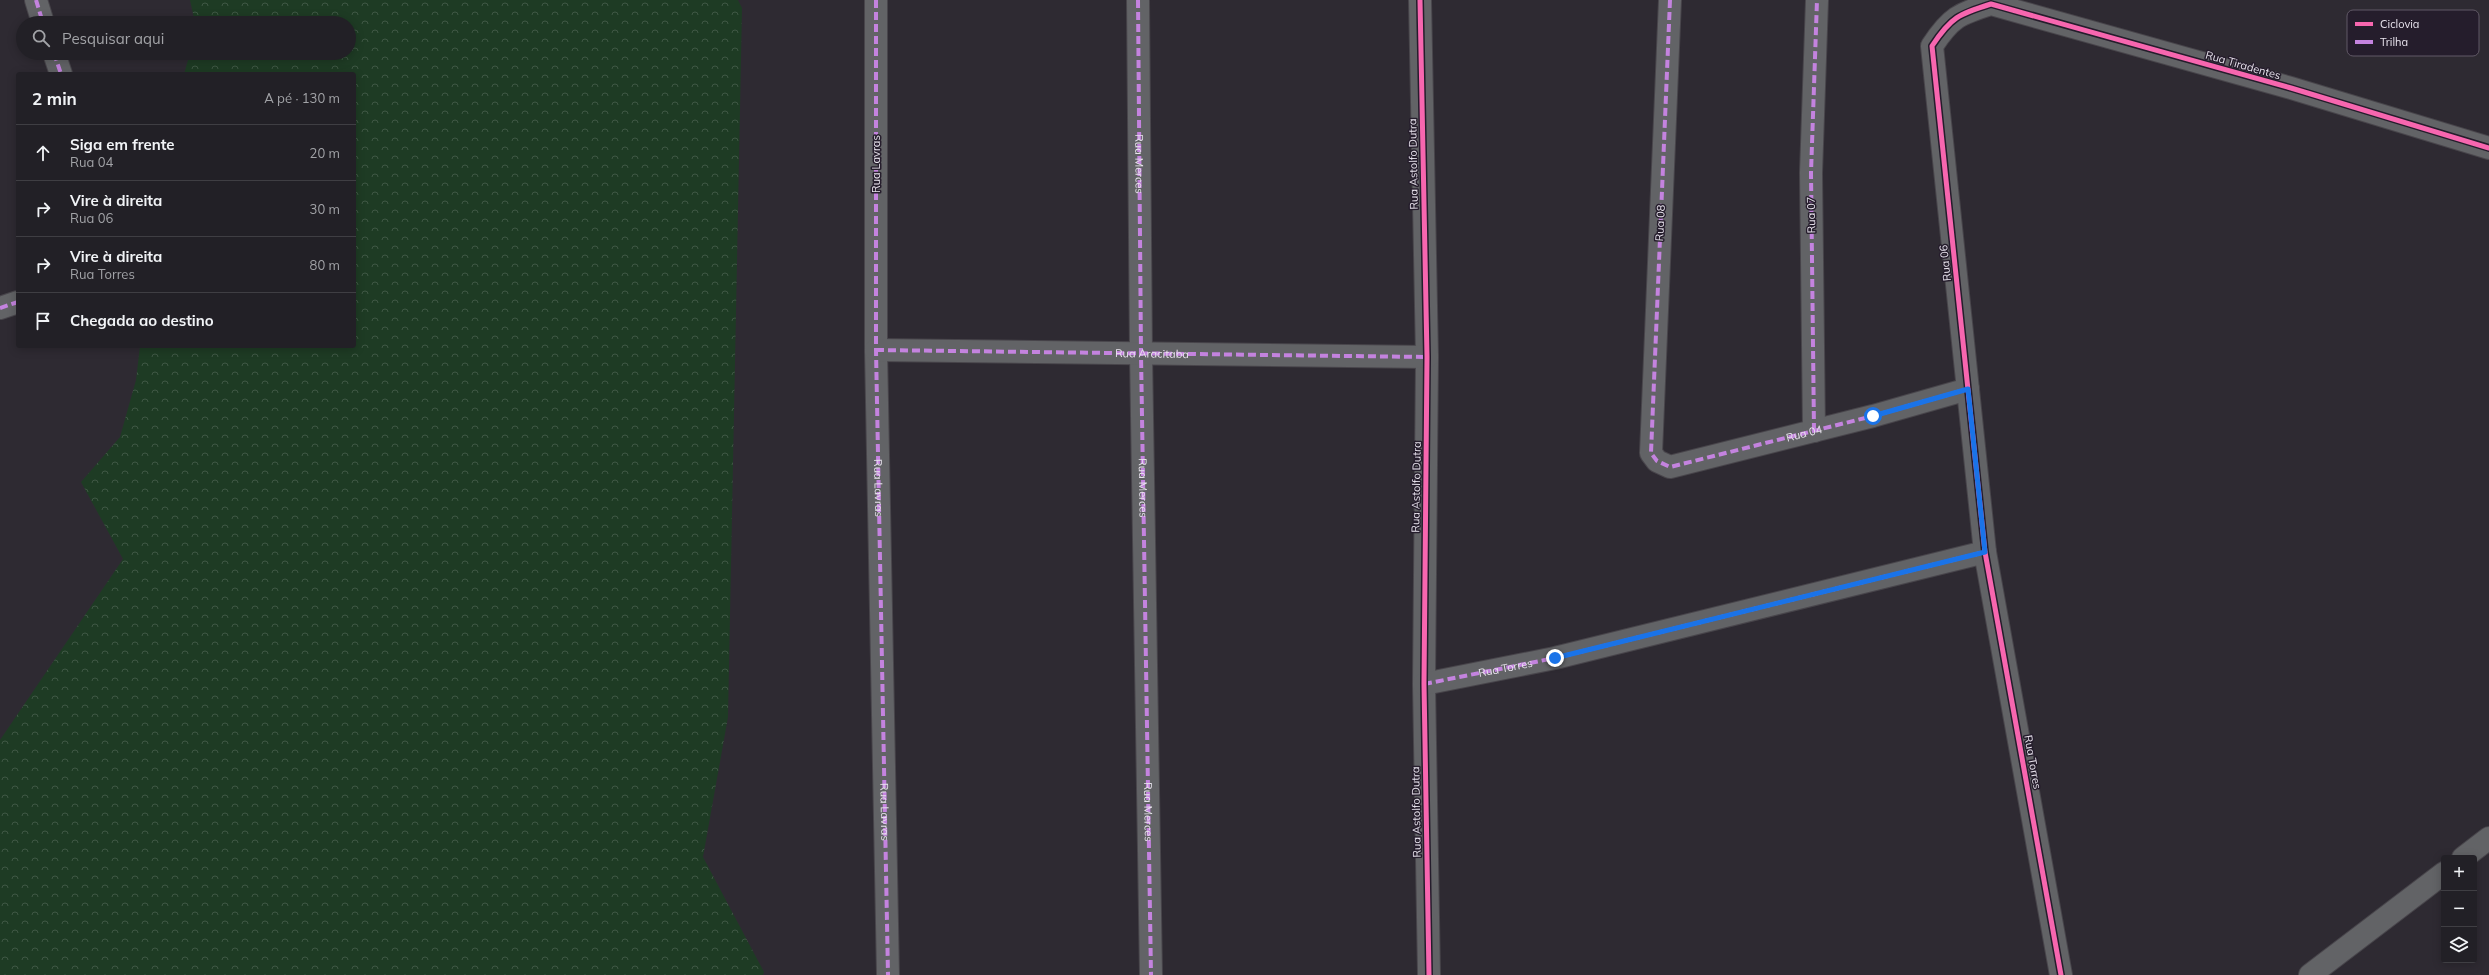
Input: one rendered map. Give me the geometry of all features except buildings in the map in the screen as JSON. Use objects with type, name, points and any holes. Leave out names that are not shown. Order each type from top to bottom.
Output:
[{"type":"street","points":[[36,0],[42,16]]},
{"type":"street","name":"Rua Lavras","points":[[876,0],[876,350],[888,975]]},
{"type":"street","name":"Rua Merces","points":[[1138,0],[1141,354],[1151,975]]},
{"type":"street","name":"Rua Astolfo Dutra","points":[[1420,0],[1427,357],[1424,684],[1429,975]]},
{"type":"street","name":"Rua 08","points":[[1650,446],[1670,0]]},
{"type":"street","name":"Rua 07","points":[[1814,431],[1810,173],[1817,0]]},
{"type":"street","name":"Rua Tiradentes","points":[[1992,4],[2291,88],[2489,148]]},
{"type":"street","name":"Rua 06","points":[[1985,552],[1932,46],[1946,25],[1966,12],[1992,4]]},
{"type":"street","points":[[56,60],[60,72]]},
{"type":"street","points":[[0,308],[16,303]]},
{"type":"street","name":"Rua Aracitaba","points":[[876,350],[1427,357]]},
{"type":"street","name":"Rua 04","points":[[1650,446],[1651,453],[1657,461],[1670,467],[1814,431],[1968,389]]},
{"type":"street","name":"Rua Torres","points":[[1424,684],[1555,658],[1985,552],[2061,975]]},
{"type":"street","points":[[2467,855],[2489,838]]},
{"type":"street","points":[[2310,975],[2441,875]]},
{"type":"green space","points":[[190,0],[738,0],[742,8],[728,717],[703,857],[764,972],[763,975],[0,975],[0,740],[123,559],[81,482],[120,437],[136,380],[140,348],[356,348],[356,72],[185,72],[188,60],[356,60],[356,16],[193,16]]},
{"type":"marked path","points":[[36,0],[41,16]]},
{"type":"marked path","points":[[876,0],[876,350],[888,975]]},
{"type":"marked path","points":[[1138,0],[1141,354],[1151,975]]},
{"type":"marked path","points":[[1670,0],[1651,453],[1657,461],[1670,467],[1873,416],[1968,389]]},
{"type":"marked path","points":[[1814,431],[1811,173],[1817,0]]},
{"type":"marked path","points":[[56,60],[60,72]]},
{"type":"marked path","points":[[0,308],[16,303]]},
{"type":"marked path","points":[[876,350],[1427,357]]},
{"type":"marked path","points":[[1424,684],[1555,658],[1985,552]]},
{"type":"cycle path","points":[[1420,0],[1427,357],[1424,684],[1429,975]]},
{"type":"cycle path","points":[[2061,975],[1985,552],[1932,46],[1945,29],[1957,18],[1963,14],[1991,4],[2291,88],[2489,148]]},
{"type":"route","points":[[1555,658],[1699,621],[1985,552],[1968,389],[1873,416]]}]
